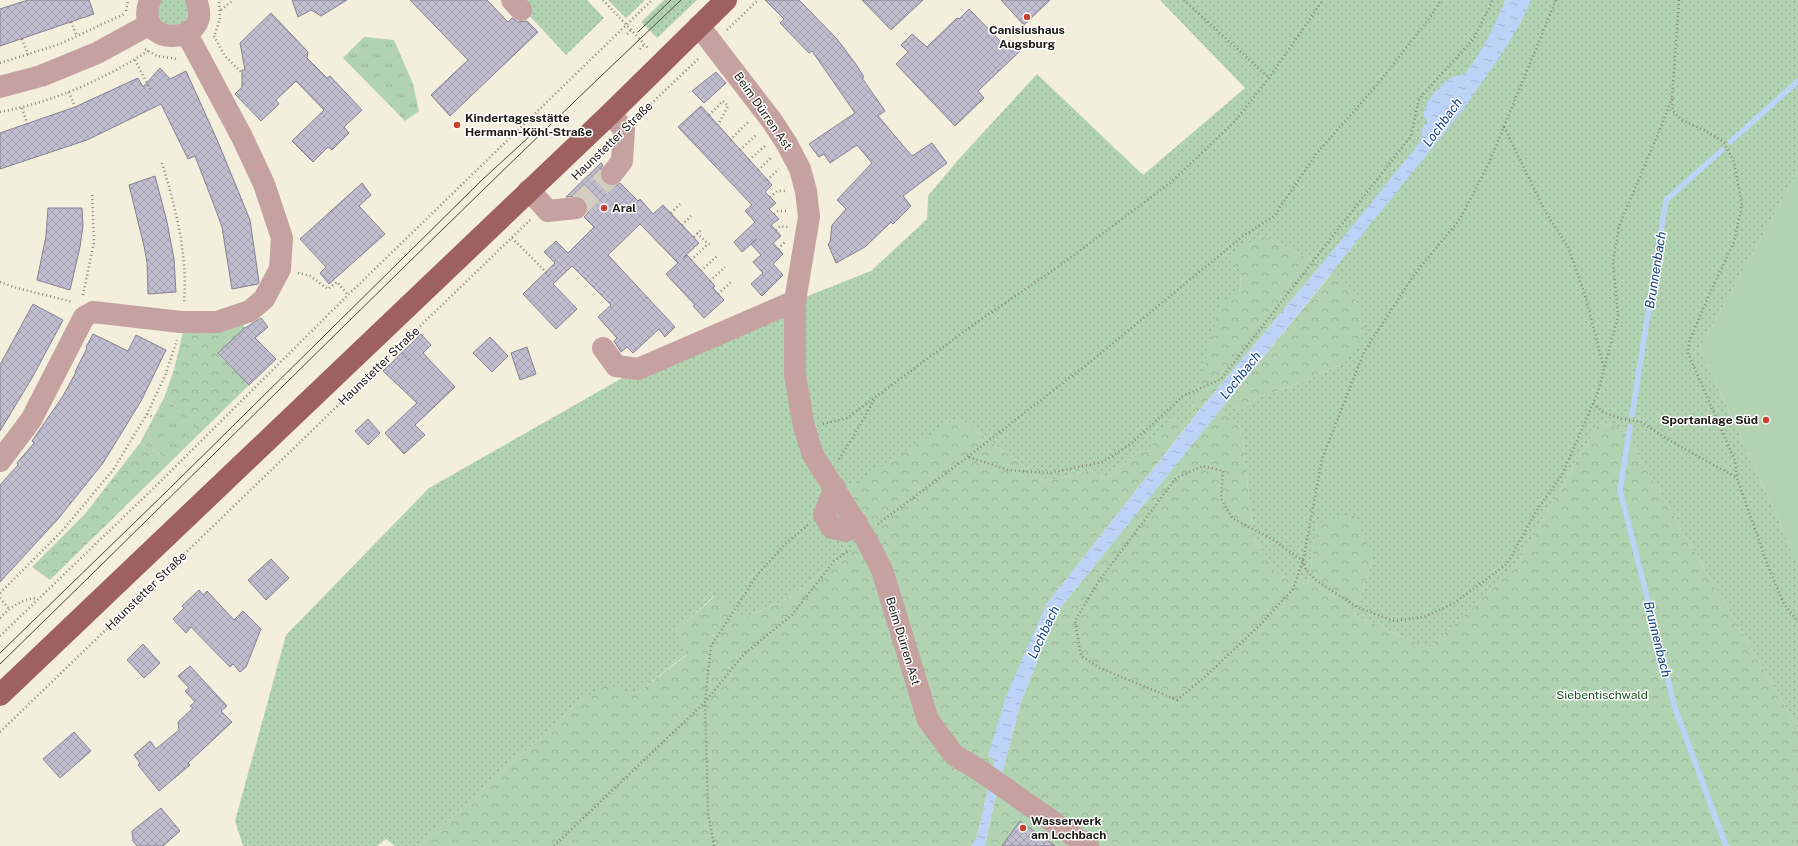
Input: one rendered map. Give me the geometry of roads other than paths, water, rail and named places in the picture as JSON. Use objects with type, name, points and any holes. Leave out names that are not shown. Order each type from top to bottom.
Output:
[{"type":"main road","name":"Haunstetter Straße","points":[[0,695],[610,114],[726,0]]},
{"type":"street","points":[[150,0],[147,7],[147,16],[150,24],[162,35],[179,37],[186,34],[197,21],[199,13],[196,0]]},
{"type":"street","points":[[0,87],[41,76],[97,53],[150,24]]},
{"type":"street","name":"Beim Dürren Ast","points":[[699,26],[767,115],[787,144],[800,169],[806,191],[809,217],[795,300],[794,375],[804,427],[813,455],[862,531],[882,570],[928,720],[954,755],[979,770],[1088,846]]},
{"type":"street","points":[[0,461],[31,420],[84,317],[93,312],[181,322],[218,322],[250,311],[264,299],[280,269],[282,238],[264,184],[242,137],[186,34]]},
{"type":"street","points":[[610,114],[624,129],[622,161],[612,174]]},
{"type":"street","points":[[529,190],[548,211],[576,208]]},
{"type":"street","points":[[603,348],[616,366],[638,369],[795,300]]},
{"type":"street","points":[[831,482],[824,515],[832,528],[846,531],[862,531]]},
{"type":"water","name":"Lochbach","points":[[1505,0],[1531,0],[1518,28],[1463,110],[1057,612],[1021,702],[1002,773],[993,766],[993,758],[988,756],[1006,696],[1046,605],[1198,412],[1321,265],[1420,142],[1423,126],[1427,122],[1426,118],[1424,117],[1426,106],[1443,84],[1453,77],[1464,74],[1476,59],[1488,38]]},
{"type":"water","points":[[988,789],[996,794],[985,846],[971,846],[977,837]]},
{"type":"waterway","name":"Brunnenbach","points":[[1730,142],[1798,81]]},
{"type":"waterway","name":"Brunnenbach","points":[[1632,415],[1666,200],[1722,150]]},
{"type":"waterway","name":"Brunnenbach","points":[[1630,427],[1620,490],[1675,708],[1726,846]]},
{"type":"tunnel","points":[[576,208],[612,174]]},
{"type":"tram line","points":[[638,32],[671,0]]},
{"type":"tram line","points":[[0,664],[509,165],[681,0]]},
{"type":"tram line","points":[[0,653],[166,492],[483,179],[531,135]]},
{"type":"place","name":"Canisiushaus Augsburg","points":[[1027,17]]},
{"type":"place","name":"Kindertagesstätte Hermann-Köhl-Straße","points":[[457,125]]},
{"type":"place","name":"Aral","points":[[604,208]]},
{"type":"place","name":"Sportanlage Süd","points":[[1766,420]]},
{"type":"place","name":"Wasserwerk am Lochbach","points":[[1023,828]]},
{"type":"park label","name":"Siebentischwald","points":[[1602,695]]}]
